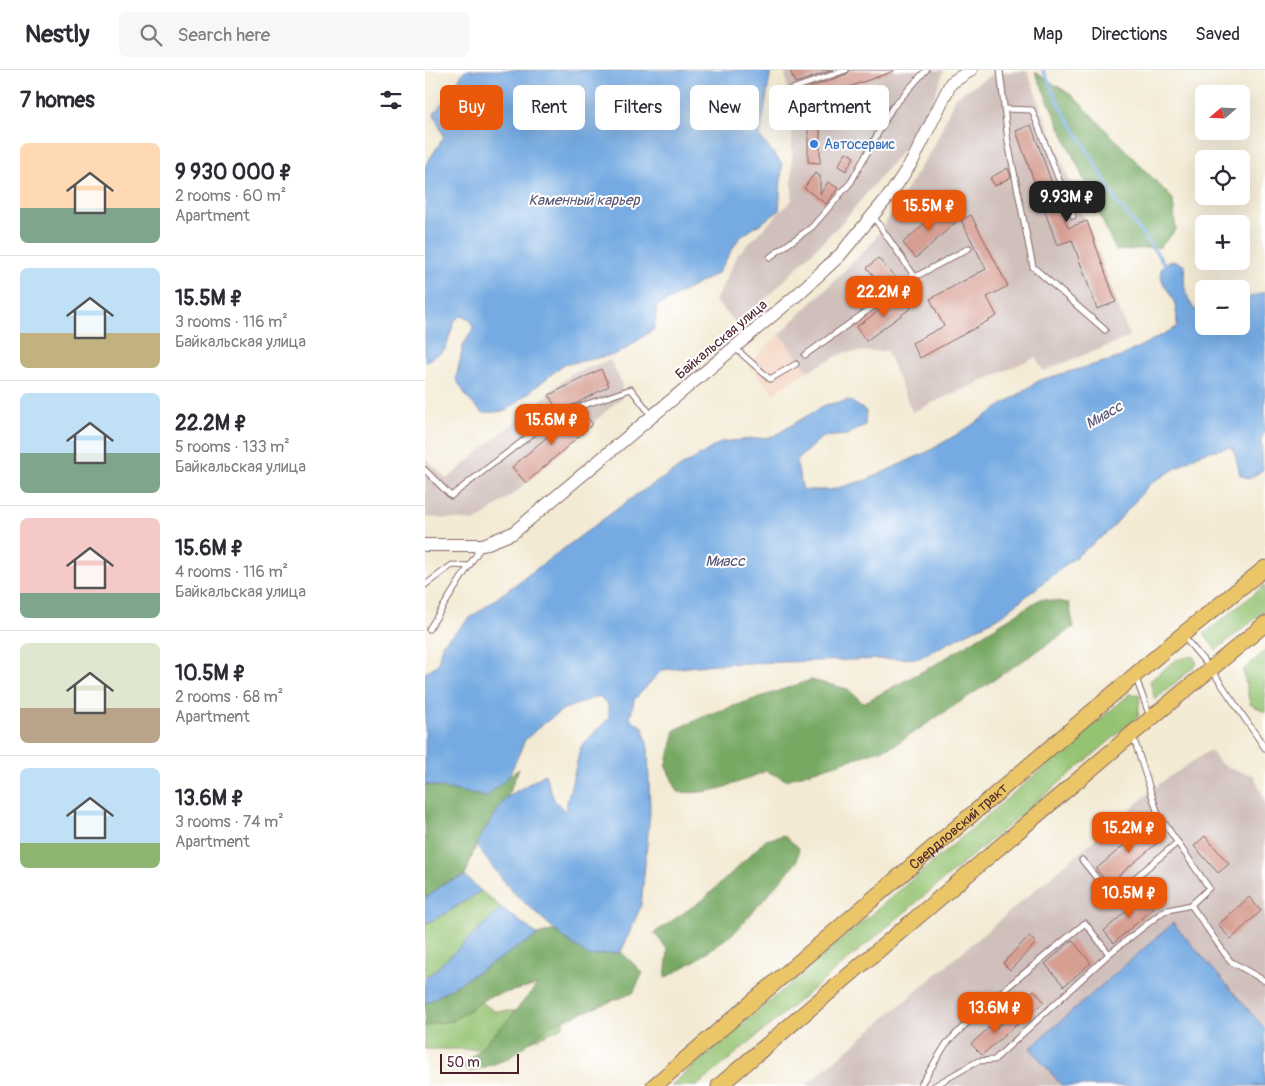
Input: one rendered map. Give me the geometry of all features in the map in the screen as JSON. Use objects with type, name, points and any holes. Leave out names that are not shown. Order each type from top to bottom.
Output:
[{"type":"main road","name":"Свердловский тракт","points":[[654,1086],[1182,635],[1265,568]]},
{"type":"main road","points":[[719,1086],[1132,734],[1265,624]]},
{"type":"street","name":"Байкальская улица","points":[[425,545],[483,545],[513,533],[798,294],[840,255],[892,192],[913,160],[951,83],[971,70]]},
{"type":"lane","points":[[803,85],[846,70]]},
{"type":"lane","points":[[770,257],[813,227],[851,182],[892,108],[925,70]]},
{"type":"lane","points":[[1000,70],[1008,142],[1033,267],[1105,330]]},
{"type":"lane","points":[[1004,108],[1032,110],[1073,216]]},
{"type":"lane","points":[[873,215],[915,278]]},
{"type":"lane","points":[[805,354],[915,278],[969,248]]},
{"type":"lane","points":[[735,348],[770,379],[796,364]]},
{"type":"lane","points":[[425,470],[451,496],[558,414],[631,390],[652,416]]},
{"type":"lane","points":[[429,629],[483,545]]},
{"type":"lane","points":[[425,585],[452,565],[469,566]]},
{"type":"lane","points":[[1182,635],[1211,669],[1263,738],[1265,748]]},
{"type":"lane","points":[[1135,675],[1151,719]]},
{"type":"lane","points":[[934,1086],[978,1061],[994,1060],[1109,954],[1164,911],[1191,905],[1209,888],[1158,814],[1132,734]]},
{"type":"lane","points":[[1082,860],[1112,897],[1178,842]]},
{"type":"lane","points":[[1191,905],[1230,961],[1265,981]]},
{"type":"lane","points":[[920,1086],[946,1044],[982,1008],[1085,923],[1109,954]]},
{"type":"shaded area","points":[[785,70],[944,70],[925,123],[845,219],[739,326],[715,301],[738,254],[792,200],[792,130],[889,130],[889,85],[787,85]]},
{"type":"shaded area","points":[[1027,71],[1130,337],[1043,371],[1036,357],[912,412],[887,351],[846,352],[807,371],[780,334],[873,242],[935,144],[955,97],[995,73]]},
{"type":"shaded area","points":[[780,334],[807,371],[774,393],[747,365]]},
{"type":"shaded area","points":[[610,360],[621,382],[623,396],[517,491],[476,521],[425,517],[425,459],[447,479],[571,374]]},
{"type":"shaded area","points":[[1210,750],[1221,764],[1237,771],[1254,775],[1265,801],[1265,1086],[805,1086],[1163,781]]},
{"type":"green space","points":[[1035,72],[1073,96],[1173,199],[1176,230],[1160,247],[1116,251]]},
{"type":"green space","points":[[1265,585],[1265,611],[1216,650],[1204,634]]},
{"type":"green space","points":[[1040,599],[1069,603],[1074,627],[893,746],[786,780],[766,771],[723,788],[703,792],[678,792],[666,767],[675,730],[707,715],[811,680],[848,689],[863,703],[936,664]]},
{"type":"green space","points":[[1265,651],[1265,712],[1250,704],[1243,670]]},
{"type":"green space","points":[[1193,656],[1197,664],[1155,700],[1150,681],[1175,660]]},
{"type":"green space","points":[[1131,693],[1140,696],[1138,717],[697,1086],[670,1086]]},
{"type":"green space","points":[[519,769],[507,797],[476,845],[465,876],[445,883],[425,899],[425,784],[486,797]]},
{"type":"green space","points":[[784,835],[799,848],[797,862],[735,932],[696,960],[665,978],[668,950],[654,933],[704,899],[766,840]]},
{"type":"green space","points":[[481,891],[502,908],[431,974],[425,977],[425,924],[445,914]]},
{"type":"green space","points":[[555,930],[588,956],[621,952],[643,973],[633,993],[553,1024],[508,1059],[471,1072],[462,1067],[506,1022],[537,985],[488,997],[453,1021],[434,1023],[425,1027],[425,1004],[538,935]]},
{"type":"green space","points":[[443,988],[462,988],[494,1011],[568,1011],[562,1027],[514,1049],[425,1049],[425,998]]},
{"type":"water","name":"Каменный карьер","points":[[465,70],[771,70],[760,137],[782,164],[779,211],[739,238],[718,273],[657,306],[654,329],[618,354],[563,365],[506,411],[483,413],[468,399],[456,379],[463,346],[473,328],[470,319],[461,316],[455,320],[445,350],[425,362],[425,166],[444,137],[441,130],[503,130],[503,85],[454,85]]},
{"type":"water","name":"Каменный карьер","points":[[440,105],[440,128],[434,114]]},
{"type":"water","name":"Миасс","points":[[1176,261],[1185,266],[1184,283],[1186,293],[1195,309],[1195,335],[1250,335],[1250,297],[1265,292],[1265,431],[1261,440],[1263,470],[1249,479],[1240,475],[1235,454],[1231,447],[1201,453],[1150,484],[1110,530],[1001,616],[919,658],[715,664],[662,670],[634,700],[630,719],[643,727],[648,748],[650,812],[641,906],[621,952],[588,956],[555,930],[512,891],[476,846],[507,797],[545,774],[554,800],[565,811],[581,746],[609,718],[608,704],[599,696],[562,710],[538,728],[525,740],[509,776],[486,797],[425,784],[425,673],[438,664],[442,644],[470,618],[636,495],[721,442],[772,437],[825,405],[849,400],[866,411],[865,425],[847,435],[822,437],[796,461],[803,490],[830,490],[866,480],[929,451],[1040,380],[1118,358],[1177,327],[1175,305],[1163,283],[1161,274],[1161,268],[1168,262]]},
{"type":"water","points":[[465,876],[481,891],[445,914],[425,924],[425,899],[445,883]]},
{"type":"water","points":[[502,908],[538,935],[425,1004],[425,977],[431,974]]},
{"type":"water","points":[[1173,923],[1265,1029],[1265,1086],[1062,1086],[1030,1048]]},
{"type":"building","points":[[790,70],[833,70],[795,83]]},
{"type":"building","points":[[850,70],[894,70],[855,85],[818,85],[847,74]]},
{"type":"building","points":[[1031,125],[1068,228],[1087,221],[1116,302],[1097,309],[1072,240],[1057,245],[1016,131]]},
{"type":"building","points":[[808,130],[820,130],[820,163],[808,162]]},
{"type":"building","points":[[846,152],[854,157],[846,171],[838,166]]},
{"type":"building","points":[[1008,168],[1011,177],[995,186],[990,178]]},
{"type":"building","points":[[815,173],[820,176],[820,194],[828,182],[838,188],[826,204],[804,188]]},
{"type":"building","points":[[943,207],[956,222],[916,258],[903,243]]},
{"type":"building","points":[[971,215],[1008,286],[987,297],[997,316],[920,358],[912,343],[944,326],[930,299],[986,269],[961,220]]},
{"type":"building","points":[[878,258],[896,278],[885,288],[867,268]]},
{"type":"building","points":[[902,294],[911,308],[866,341],[856,327]]},
{"type":"building","points":[[601,369],[609,386],[575,404],[557,410],[549,395]]},
{"type":"building","points":[[581,411],[593,424],[526,483],[512,467],[563,423],[561,418]]},
{"type":"building","points":[[1150,823],[1163,838],[1109,884],[1096,869]]},
{"type":"building","points":[[1205,836],[1229,864],[1218,873],[1194,846]]},
{"type":"building","points":[[1143,896],[1154,908],[1114,943],[1104,931]]},
{"type":"building","points":[[1249,897],[1261,911],[1231,939],[1218,925]]},
{"type":"building","points":[[1029,936],[1036,943],[1010,970],[1003,963]]},
{"type":"building","points":[[1072,940],[1091,963],[1064,986],[1045,964]]},
{"type":"building","points":[[1034,990],[1044,1002],[1033,1011],[1024,999]]},
{"type":"building","points":[[1014,1012],[1021,1021],[982,1055],[971,1044],[993,1024],[996,1028]]},
{"type":"waterway","points":[[1043,70],[1060,106],[1118,204],[1167,267]]},
{"type":"place","name":"Автосервис","points":[[814,144]]}]
